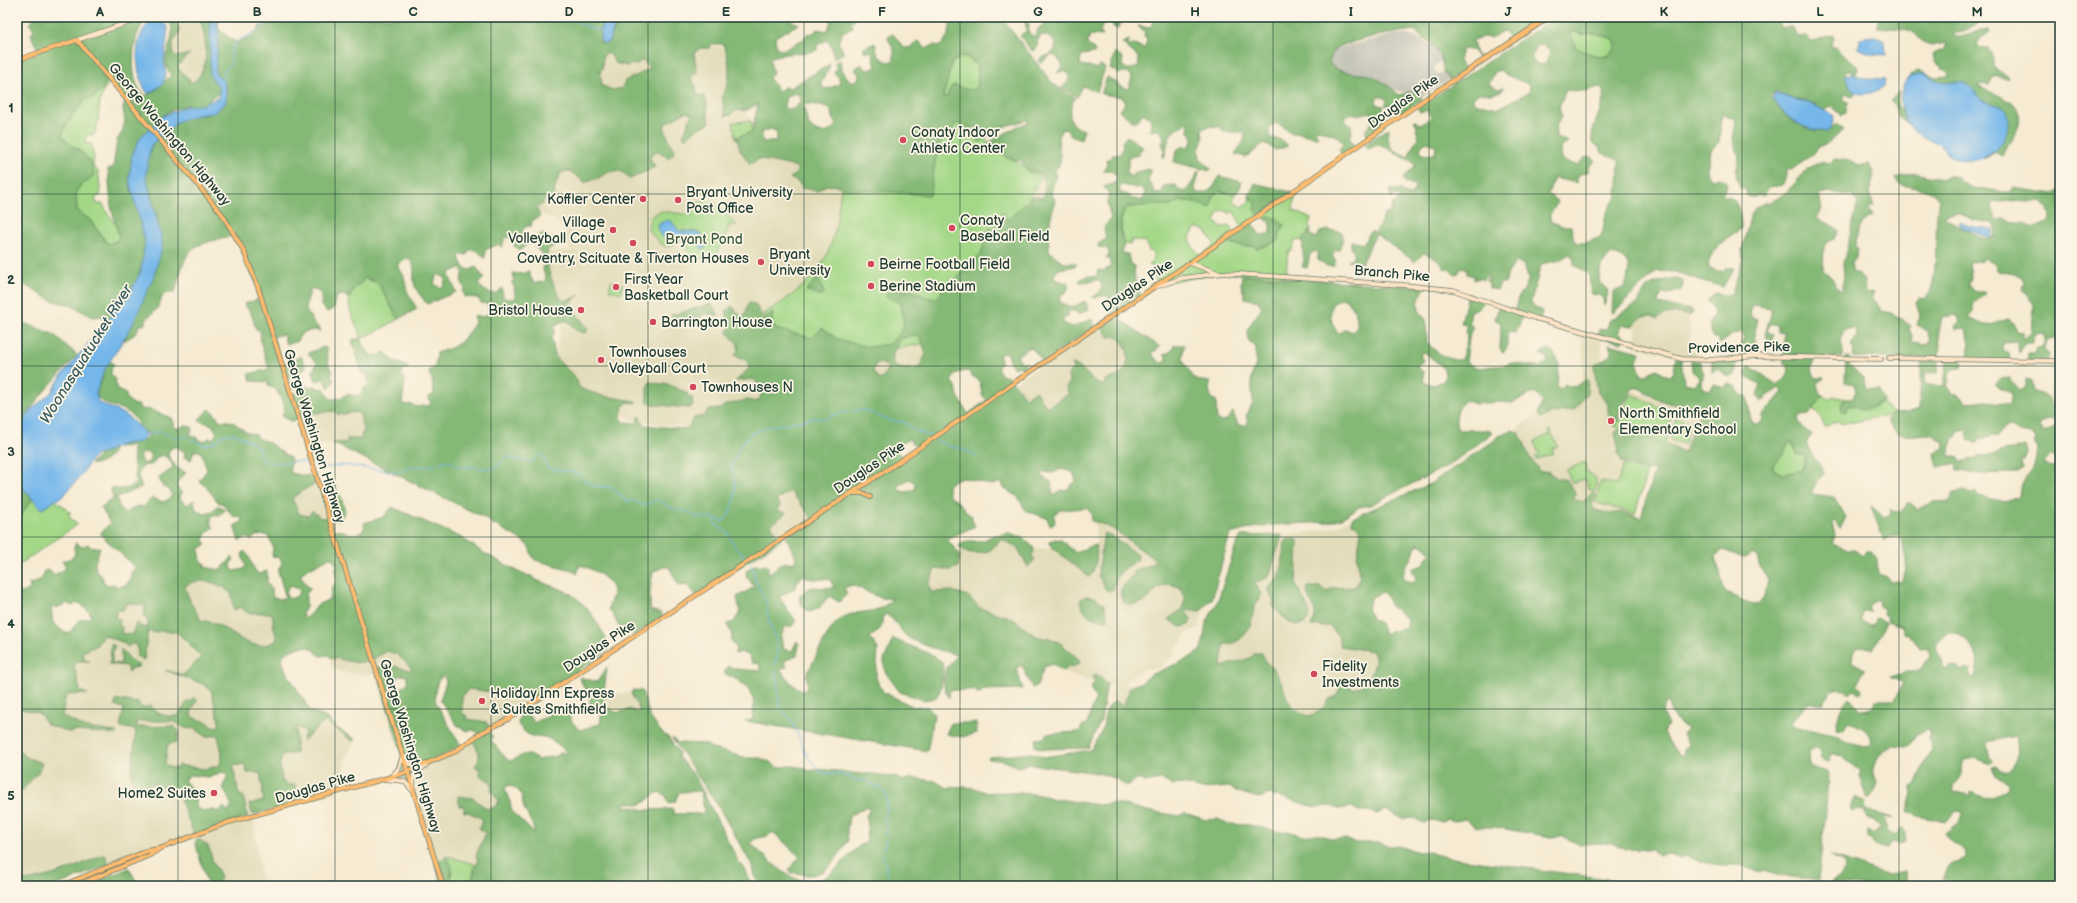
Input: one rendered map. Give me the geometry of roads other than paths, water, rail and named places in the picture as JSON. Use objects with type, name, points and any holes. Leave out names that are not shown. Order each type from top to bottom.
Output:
[{"type":"highway","points":[[78,886],[95,878]]},
{"type":"main road","points":[[17,60],[145,17]]},
{"type":"main road","name":"Douglas Pike","points":[[74,886],[148,856],[159,849],[226,823],[408,772],[465,746],[481,733],[508,719],[850,494],[1190,263],[1425,99],[1549,17]]},
{"type":"main road","name":"George Washington Highway","points":[[77,40],[222,214],[239,240],[250,266],[443,886]]},
{"type":"main road","name":"Branch Pike","points":[[1190,263],[1206,270],[1223,273],[1360,281],[1453,290],[1554,324]]},
{"type":"main road","name":"Branch Pike","points":[[1153,288],[1184,278],[1223,273]]},
{"type":"main road","name":"Providence Pike","points":[[1554,324],[1682,359],[1710,360],[1755,356],[1881,359]]},
{"type":"main road","points":[[1889,358],[2060,361]]},
{"type":"main road","points":[[850,494],[857,492],[870,497]]},
{"type":"main road","points":[[403,755],[411,765],[426,765]]},
{"type":"main road","points":[[392,776],[400,767],[403,755]]},
{"type":"main road","points":[[414,792],[413,777],[426,765]]},
{"type":"main road","points":[[382,780],[404,781],[414,792]]},
{"type":"main road","name":"Douglas Pike","points":[[61,886],[147,851],[159,849]]},
{"type":"water","name":"Woonasquatucket River","points":[[210,17],[216,17],[219,36],[215,73],[224,82],[226,102],[214,113],[197,115],[179,121],[151,145],[146,176],[163,245],[153,278],[133,324],[104,371],[96,393],[98,402],[126,415],[147,435],[140,442],[124,444],[93,457],[79,478],[64,495],[42,509],[17,482],[17,431],[32,409],[51,393],[62,375],[128,296],[141,271],[145,241],[129,179],[132,155],[140,138],[161,117],[186,106],[202,105],[219,97],[219,87],[210,76]]},
{"type":"water","points":[[602,17],[616,17],[620,22],[614,27],[609,42],[604,44],[600,40]]},
{"type":"water","points":[[151,21],[160,21],[168,27],[164,62],[166,74],[163,84],[148,94],[141,80],[137,54],[140,38],[145,28]]},
{"type":"water","points":[[1873,36],[1885,41],[1886,55],[1872,54],[1857,48],[1860,38]]},
{"type":"water","points":[[1852,74],[1865,78],[1885,79],[1884,86],[1869,93],[1861,94],[1852,89],[1845,75]]},
{"type":"water","points":[[1925,74],[1941,82],[1965,83],[1970,86],[1982,100],[2000,106],[2007,111],[2009,116],[2008,128],[2001,144],[1995,150],[1981,159],[1965,160],[1956,158],[1950,156],[1937,143],[1920,135],[1912,129],[1904,115],[1901,99],[1902,91],[1904,84],[1909,77]]},
{"type":"water","points":[[1774,93],[1814,105],[1834,116],[1831,129],[1826,132],[1808,128],[1795,122],[1789,118],[1772,98]]},
{"type":"water","points":[[667,220],[672,222],[679,231],[695,232],[705,236],[708,239],[705,248],[702,249],[690,235],[671,237],[661,236],[658,230],[659,224]]},
{"type":"water","points":[[1961,221],[1972,227],[1993,229],[1991,238],[1963,228],[1959,223]]},
{"type":"waterway","points":[[223,82],[225,69],[231,64],[231,53],[235,43],[260,29],[271,17]]},
{"type":"waterway","points":[[572,17],[577,22],[595,30],[601,29]]},
{"type":"waterway","points":[[1785,17],[1787,24],[1814,18],[1821,20],[1826,17]]},
{"type":"waterway","points":[[853,411],[865,410],[888,420],[904,422],[915,431],[931,436]]},
{"type":"waterway","points":[[319,469],[342,465],[396,472],[414,467],[431,466],[448,460],[461,468],[470,467],[490,469],[497,466],[506,457],[532,462],[539,454],[544,457],[547,467],[556,470],[570,471],[580,475],[585,481],[594,486],[611,487],[627,501],[635,501],[643,505],[657,500],[676,510],[685,510],[696,517],[712,517],[723,522],[730,513],[735,500],[735,479],[732,471],[733,462],[740,446],[750,434],[767,427],[815,418],[825,419],[836,414],[848,412]]},
{"type":"waterway","points":[[147,435],[160,431],[174,437],[188,437]]},
{"type":"waterway","points":[[191,439],[205,445],[213,443],[225,434],[235,434],[254,443],[258,448],[262,460],[272,463],[300,461],[305,462],[308,467]]},
{"type":"waterway","points":[[935,440],[949,446],[963,449],[977,457]]},
{"type":"waterway","points":[[715,520],[716,525],[727,532],[736,548],[747,559]]},
{"type":"waterway","points":[[749,562],[767,606],[769,621],[777,648],[775,666]]},
{"type":"waterway","points":[[776,670],[780,708],[789,717],[807,755],[821,773],[839,774],[860,781],[867,780],[873,785],[882,788],[886,795],[887,811],[882,817],[887,824],[885,835]]},
{"type":"waterway","points":[[886,839],[883,856],[886,865],[886,872],[889,877],[889,886]]},
{"type":"place","name":"Conaty Indoor Athletic Center","points":[[903,140]]},
{"type":"place","name":"Koffler Center","points":[[643,199]]},
{"type":"place","name":"Bryant University Post Office","points":[[678,200]]},
{"type":"place","name":"Conaty Baseball Field","points":[[952,228]]},
{"type":"place","name":"Village Volleyball Court","points":[[613,230]]},
{"type":"place","name":"Coventry, Scituate & Tiverton Houses","points":[[633,243]]},
{"type":"place","name":"Bryant University","points":[[761,262]]},
{"type":"place","name":"Beirne Football Field","points":[[871,264]]},
{"type":"place","name":"Berine Stadium","points":[[871,286]]},
{"type":"place","name":"First Year Basketball Court","points":[[616,287]]},
{"type":"place","name":"Bristol House","points":[[581,310]]},
{"type":"place","name":"Barrington House","points":[[653,322]]},
{"type":"place","name":"Townhouses Volleyball Court","points":[[601,360]]},
{"type":"place","name":"Townhouses N","points":[[693,387]]},
{"type":"place","name":"North Smithfield Elementary School","points":[[1611,421]]},
{"type":"place","name":"Fidelity Investments","points":[[1314,674]]},
{"type":"place","name":"Holiday Inn Express & Suites Smithfield","points":[[482,701]]},
{"type":"place","name":"Home2 Suites","points":[[214,793]]},
{"type":"park label","name":"Bryant Pond","points":[[704,239]]}]
